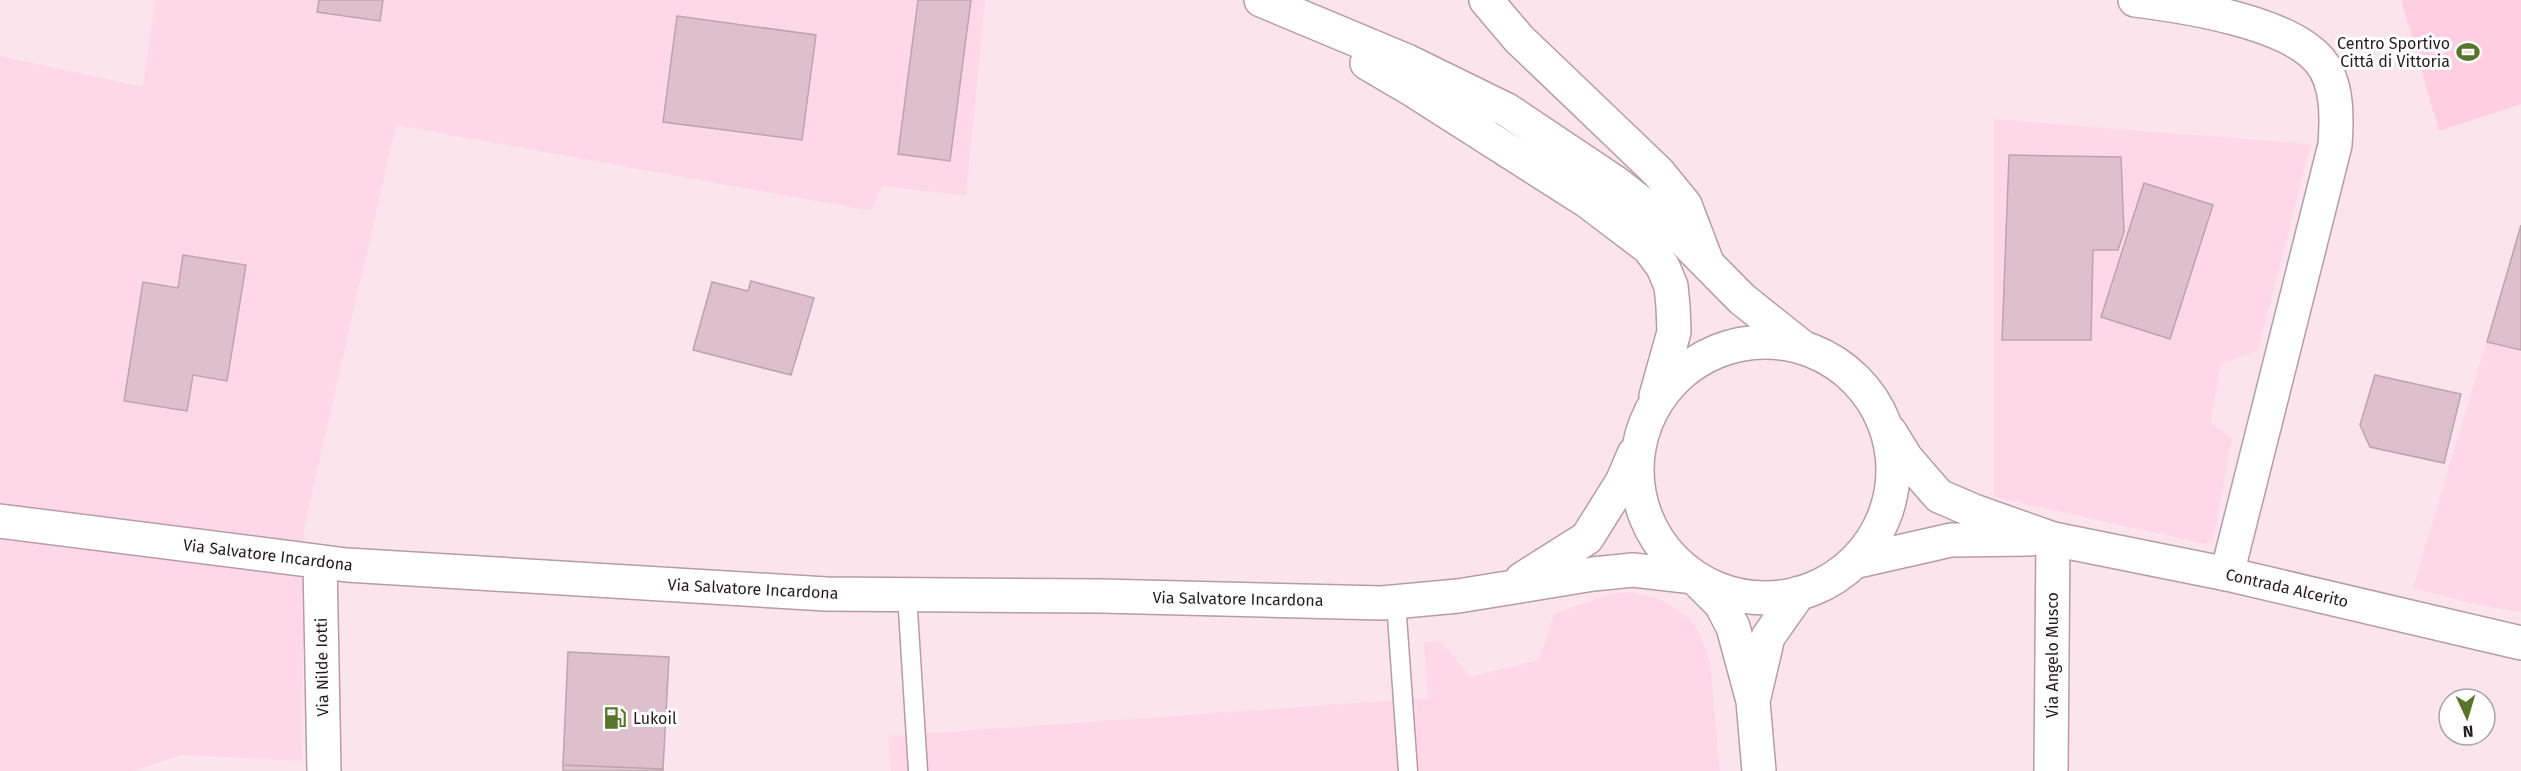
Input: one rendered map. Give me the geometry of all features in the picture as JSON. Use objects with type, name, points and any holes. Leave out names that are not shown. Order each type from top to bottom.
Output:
[{"type":"street","points":[[1258,0],[1407,60],[1507,110],[1616,183],[1667,222],[1742,299],[1802,347]]},
{"type":"street","points":[[1258,0],[1413,90],[1587,201],[1649,248],[1663,267],[1671,286],[1674,323],[1669,355],[1653,407],[1623,482],[1587,538],[1507,587]]},
{"type":"street","points":[[1486,0],[1519,39],[1658,172],[1685,205],[1706,260]]},
{"type":"street","points":[[2135,0],[2187,7],[2265,28],[2307,48],[2321,62],[2333,88],[2336,119],[2335,145],[2228,574]]},
{"type":"street","points":[[1653,407],[1670,383],[1692,364],[1717,351],[1745,343],[1774,342],[1802,347],[1830,359],[1853,376],[1873,400],[1906,458],[1939,496],[2053,539]]},
{"type":"street","points":[[1694,577],[1735,594],[1778,597],[1799,593],[1838,576],[1873,540],[1886,513],[1890,494],[1892,454],[1886,426]]},
{"type":"street","points":[[1639,444],[1636,475],[1641,505],[1653,533],[1671,557],[1721,604],[1732,627],[1753,701],[1759,771]]},
{"type":"street","name":"Via Salvatore Incardona","points":[[0,521],[320,562],[588,581],[826,594],[1396,602],[1458,596],[1593,574],[1633,570],[1694,577]]},
{"type":"street","points":[[1854,562],[1951,540],[2053,539]]},
{"type":"street","name":"Contrada Alcerito","points":[[2053,539],[2228,574],[2521,643]]},
{"type":"street","name":"Via Angelo Musco","points":[[2051,771],[2053,539]]},
{"type":"street","name":"Via Nilde Iotti","points":[[320,562],[324,771]]},
{"type":"street","points":[[1753,701],[1768,637],[1799,593]]},
{"type":"lane","points":[[907,594],[918,771]]},
{"type":"lane","points":[[1396,602],[1408,771]]},
{"type":"shaded area","points":[[155,0],[985,0],[966,196],[882,186],[871,211],[396,125],[304,528],[302,761],[181,755],[134,771],[0,771],[0,56],[143,87]]},
{"type":"shaded area","name":"Centro Sportivo Cittá di Vittoria","points":[[2401,0],[2521,0],[2521,104],[2439,131]]},
{"type":"shaded area","points":[[1994,119],[2311,144],[2258,351],[2221,364],[2211,423],[2232,439],[2213,540],[2205,544],[1994,497]]},
{"type":"shaded area","points":[[2521,225],[2521,612],[2474,604],[2413,588]]},
{"type":"shaded area","points":[[1628,592],[1651,596],[1666,603],[1687,616],[1700,634],[1710,662],[1720,771],[891,771],[888,736],[1428,698],[1424,642],[1441,641],[1470,677],[1539,660],[1554,614],[1609,594]]},
{"type":"building","points":[[319,0],[383,0],[380,21],[317,12]]},
{"type":"building","points":[[918,0],[971,0],[950,161],[898,154]]},
{"type":"building","points":[[677,16],[816,35],[802,140],[663,122]]},
{"type":"building","points":[[2009,155],[2121,157],[2124,232],[2118,250],[2093,250],[2091,340],[2002,340]]},
{"type":"building","points":[[2144,183],[2213,205],[2170,339],[2101,317]]},
{"type":"building","points":[[2521,225],[2521,350],[2487,342]]},
{"type":"building","points":[[183,255],[246,265],[227,381],[193,375],[187,411],[124,401],[143,282],[178,288]]},
{"type":"building","points":[[751,281],[814,298],[791,375],[693,350],[712,282],[748,291]]},
{"type":"building","points":[[2375,375],[2461,394],[2444,463],[2370,447],[2360,425]]},
{"type":"building","points":[[568,652],[669,657],[663,769],[563,765]]},
{"type":"building","points":[[563,765],[663,769],[663,771],[563,771]]},
{"type":"place","name":"Centro Sportivo Cittá di Vittoria","points":[[2468,52]]},
{"type":"place","name":"Lukoil","points":[[615,718]]}]
